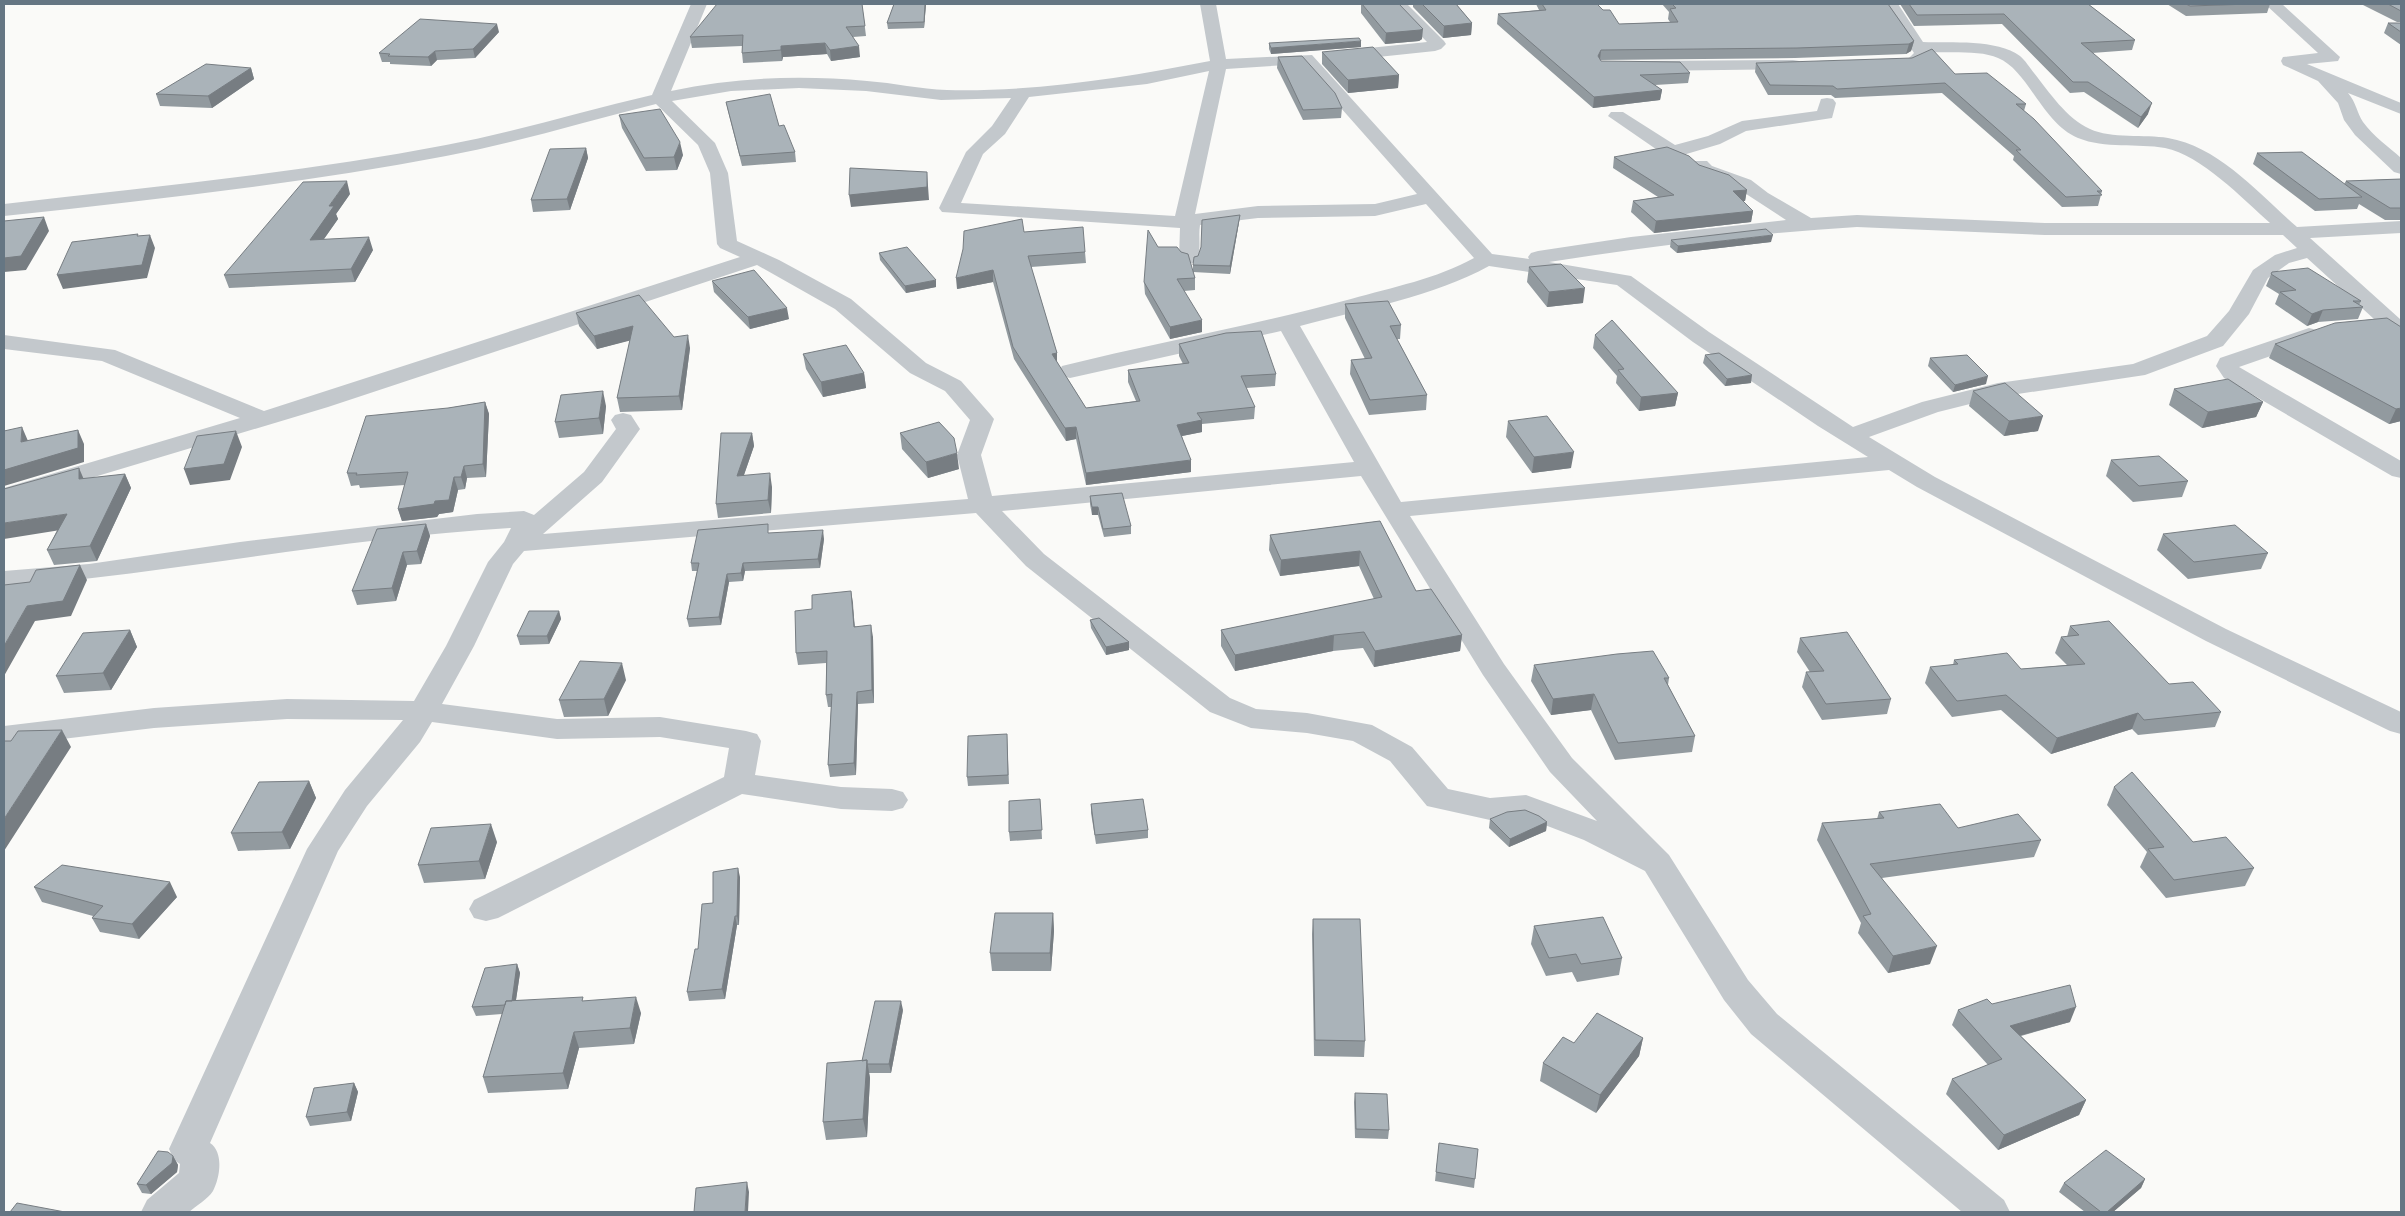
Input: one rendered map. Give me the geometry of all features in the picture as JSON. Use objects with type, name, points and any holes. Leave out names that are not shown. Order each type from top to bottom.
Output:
[{"type":"street","points":[[659,98],[698,4]]},
{"type":"street","points":[[1024,92],[999,130],[975,152],[949,208],[1180,222],[1184,219],[1219,64],[1208,4]]},
{"type":"street","points":[[4,210],[230,187],[348,169],[512,137],[659,98],[752,84],[828,84],[890,88],[947,95],[1024,92],[1147,79],[1219,64],[1306,59],[1435,46],[1438,44],[1398,4]]},
{"type":"street","points":[[1890,4],[1923,54],[1918,59],[1900,62]]},
{"type":"street","points":[[2273,4],[2332,57],[2289,61],[2290,63],[2383,99],[2401,109]]},
{"type":"street","points":[[1918,47],[1990,50],[2004,54],[2015,60],[2056,112],[2071,126],[2085,134],[2103,138],[2168,143],[2192,152],[2234,179],[2392,324],[2335,328],[2228,363],[2227,366],[2232,373],[2398,466]]},
{"type":"street","points":[[1306,59],[1430,197],[1496,260],[1624,280],[1639,288],[1701,337],[1850,436],[1926,482],[2216,635],[2401,724]]},
{"type":"street","points":[[1626,66],[1814,64]]},
{"type":"street","points":[[2323,77],[2346,101],[2353,120],[2361,131],[2401,168]]},
{"type":"street","points":[[2385,85],[2401,97]]},
{"type":"street","points":[[659,98],[706,143],[719,173],[727,244],[758,258],[843,304],[918,368],[953,386],[982,419],[969,455],[982,505],[1035,560],[1220,705],[1251,718],[1307,723],[1361,732],[1400,754],[1438,798],[1490,809],[1526,806],[1595,832],[1657,863]]},
{"type":"street","points":[[1673,152],[1714,140],[1742,126],[1820,116],[1826,114],[1827,103]]},
{"type":"street","points":[[1617,116],[1673,152],[1695,161],[1705,170],[1744,184],[1761,197],[1807,224]]},
{"type":"street","points":[[1189,258],[1188,236],[1191,220],[1258,212],[1375,210],[1430,197]]},
{"type":"street","points":[[1070,371],[1287,322],[1430,284],[1496,260],[1631,242],[1807,224],[1897,221],[2045,229],[2291,231],[2401,227]]},
{"type":"street","points":[[1850,436],[1930,407],[1998,390],[2137,370],[2215,341],[2238,314],[2260,274],[2282,259],[2312,250]]},
{"type":"street","points":[[4,496],[263,419],[758,258]]},
{"type":"street","points":[[1287,322],[1393,510],[1493,669],[1561,765],[1657,863],[1736,990],[1764,1024],[1990,1212]]},
{"type":"street","points":[[4,342],[107,355],[263,419]]},
{"type":"street","points":[[161,1212],[198,1181],[200,1157],[188,1149],[323,849],[356,798],[408,736],[424,711],[460,646],[501,562],[516,544],[593,477],[628,429],[623,420]]},
{"type":"street","points":[[1393,510],[1894,462]]},
{"type":"street","points":[[516,544],[982,505],[1369,468]]},
{"type":"street","points":[[4,579],[89,572],[240,550],[457,524],[524,519],[526,523],[516,544]]},
{"type":"street","points":[[4,736],[154,718],[287,709],[424,711],[557,729],[660,727],[746,741],[738,783]]},
{"type":"street","points":[[486,909],[738,783],[841,798],[892,800]]},
{"type":"building","points":[[717,4],[862,4],[865,26],[846,27],[859,46],[830,50],[825,43],[781,46],[781,50],[742,53],[743,35],[690,37]]},
{"type":"building","points":[[894,4],[925,4],[924,22],[887,23]]},
{"type":"building","points":[[1362,4],[1399,4],[1423,29],[1386,33]]},
{"type":"building","points":[[1422,4],[1456,4],[1472,23],[1444,26]]},
{"type":"building","points":[[1542,4],[1597,4],[1603,10],[1610,10],[1619,24],[1678,22],[1670,9],[1676,8],[1672,4],[1888,4],[1914,41],[1909,44],[1797,48],[1601,50],[1598,56],[1601,61],[1680,62],[1690,73],[1640,75],[1662,90],[1594,97],[1498,14],[1546,10]]},
{"type":"building","points":[[1909,4],[2088,4],[2135,40],[2081,43],[2152,103],[2141,117],[2088,82],[2073,82],[2004,14],[1917,15]]},
{"type":"building","points":[[2186,4],[2250,4],[2190,6]]},
{"type":"building","points":[[2388,4],[2401,4],[2401,11]]},
{"type":"building","points":[[420,19],[497,24],[473,49],[435,51],[428,57],[388,56],[390,54],[379,53]]},
{"type":"building","points":[[2388,23],[2401,23],[2401,32]]},
{"type":"building","points":[[1359,38],[1361,41],[1271,48],[1269,43]]},
{"type":"building","points":[[1373,47],[1399,75],[1348,80],[1322,52]]},
{"type":"building","points":[[1932,49],[1955,74],[1987,73],[2026,104],[2016,104],[2034,119],[2102,191],[2097,191],[2102,195],[2066,197],[2016,150],[2021,150],[1945,83],[1837,89],[1833,86],[1770,85],[1756,63],[1912,58]]},
{"type":"building","points":[[1302,56],[1335,93],[1342,108],[1303,110],[1278,57]]},
{"type":"building","points":[[206,64],[251,68],[208,96],[156,94]]},
{"type":"building","points":[[770,94],[779,126],[784,125],[795,152],[740,156],[726,102]]},
{"type":"building","points":[[660,109],[680,142],[674,157],[644,158],[619,115]]},
{"type":"building","points":[[1667,147],[1689,156],[1699,165],[1729,175],[1747,190],[1733,191],[1753,211],[1656,221],[1633,201],[1674,195],[1614,157]]},
{"type":"building","points":[[586,148],[567,199],[531,200],[550,149]]},
{"type":"building","points":[[2302,152],[2362,197],[2319,199],[2257,153]]},
{"type":"building","points":[[850,168],[927,172],[927,187],[849,195]]},
{"type":"building","points":[[2401,179],[2401,208],[2390,208],[2346,181]]},
{"type":"building","points":[[347,181],[329,206],[334,206],[310,240],[369,237],[351,269],[224,275],[303,182]]},
{"type":"building","points":[[1240,215],[1230,266],[1193,265],[1194,257],[1198,256],[1201,247],[1202,220]]},
{"type":"building","points":[[44,217],[21,256],[4,258],[4,221]]},
{"type":"building","points":[[1022,219],[1024,232],[1083,227],[1085,252],[1028,256],[1057,353],[1052,354],[1086,408],[1140,401],[1128,370],[1189,363],[1179,344],[1226,333],[1261,331],[1276,374],[1241,376],[1255,407],[1197,413],[1202,420],[1177,425],[1191,460],[1086,473],[1076,427],[1065,428],[1013,347],[993,270],[956,278],[963,249],[964,231]]},
{"type":"building","points":[[1766,229],[1773,235],[1678,246],[1671,240]]},
{"type":"building","points":[[1148,230],[1158,247],[1177,247],[1181,252],[1188,254],[1195,278],[1177,279],[1202,320],[1170,327],[1144,282]]},
{"type":"building","points":[[138,234],[137,236],[150,235],[142,265],[57,275],[72,242]]},
{"type":"building","points":[[907,247],[936,280],[905,286],[879,253]]},
{"type":"building","points":[[1561,264],[1585,288],[1549,292],[1529,267]]},
{"type":"building","points":[[2308,268],[2361,301],[2353,301],[2363,307],[2323,310],[2312,314],[2280,292],[2296,290],[2271,274],[2272,272]]},
{"type":"building","points":[[754,270],[787,308],[748,317],[712,281]]},
{"type":"building","points":[[639,295],[674,337],[688,335],[679,396],[617,398],[633,326],[594,336],[576,313]]},
{"type":"building","points":[[1388,301],[1401,325],[1390,326],[1427,395],[1370,400],[1351,360],[1372,358],[1345,304]]},
{"type":"building","points":[[2387,318],[2401,327],[2401,408],[2396,409],[2275,344],[2335,323]]},
{"type":"building","points":[[1612,320],[1678,393],[1641,397],[1618,370],[1624,369],[1595,335]]},
{"type":"building","points":[[846,345],[864,373],[821,382],[803,354]]},
{"type":"building","points":[[1719,353],[1752,375],[1727,379],[1705,355]]},
{"type":"building","points":[[1967,355],[1988,376],[1955,385],[1930,358]]},
{"type":"building","points":[[2228,379],[2263,402],[2208,412],[2174,389]]},
{"type":"building","points":[[2005,383],[2043,416],[2009,421],[1973,391]]},
{"type":"building","points":[[603,391],[599,418],[555,422],[561,395]]},
{"type":"building","points":[[485,402],[483,464],[464,466],[461,477],[454,477],[449,500],[398,509],[408,472],[356,475],[357,473],[347,473],[366,416],[448,408]]},
{"type":"building","points":[[1547,416],[1574,452],[1534,457],[1508,421]]},
{"type":"building","points":[[939,422],[954,438],[957,453],[926,462],[900,433]]},
{"type":"building","points":[[22,427],[21,442],[78,430],[78,448],[4,470],[4,431]]},
{"type":"building","points":[[236,431],[224,464],[184,469],[197,436]]},
{"type":"building","points":[[721,433],[752,433],[737,476],[770,473],[768,500],[716,504]]},
{"type":"building","points":[[2159,456],[2188,481],[2139,486],[2111,460]]},
{"type":"building","points":[[79,468],[79,479],[125,474],[90,546],[47,550],[67,514],[4,523],[4,489]]},
{"type":"building","points":[[1122,493],[1131,526],[1103,529],[1098,507],[1092,507],[1090,496]]},
{"type":"building","points":[[1380,521],[1416,591],[1431,589],[1462,635],[1375,651],[1364,632],[1334,635],[1235,655],[1221,630],[1382,597],[1360,551],[1281,560],[1270,535]]},
{"type":"building","points":[[426,524],[417,551],[403,552],[392,588],[352,591],[377,529]]},
{"type":"building","points":[[768,524],[768,533],[823,530],[818,559],[743,563],[741,573],[727,574],[719,617],[687,619],[699,563],[691,563],[698,530]]},
{"type":"building","points":[[2235,525],[2268,553],[2194,562],[2163,534]]},
{"type":"building","points":[[80,565],[63,601],[27,606],[4,646],[4,585],[30,582],[36,570]]},
{"type":"building","points":[[851,591],[854,627],[871,625],[872,690],[857,692],[854,763],[828,765],[832,694],[826,695],[827,651],[796,653],[795,611],[812,609],[812,595]]},
{"type":"building","points":[[529,611],[559,611],[547,636],[517,636]]},
{"type":"building","points":[[1099,618],[1129,642],[1106,647],[1090,620]]},
{"type":"building","points":[[2109,621],[2169,684],[2193,682],[2221,712],[2144,720],[2138,713],[2057,738],[2006,695],[1957,701],[1930,667],[1958,664],[1954,660],[2007,653],[2021,669],[2085,664],[2061,637],[2079,635],[2070,626]]},
{"type":"building","points":[[130,630],[103,673],[56,676],[83,633]]},
{"type":"building","points":[[1847,632],[1891,699],[1826,704],[1806,672],[1824,671],[1800,638]]},
{"type":"building","points":[[1653,651],[1669,678],[1664,678],[1695,736],[1618,743],[1594,694],[1553,699],[1534,665],[1617,654]]},
{"type":"building","points":[[580,661],[622,663],[604,699],[559,700]]},
{"type":"building","points":[[62,730],[4,819],[4,741],[11,741],[18,731]]},
{"type":"building","points":[[1007,734],[1008,775],[967,777],[968,736]]},
{"type":"building","points":[[2132,772],[2193,842],[2226,837],[2254,868],[2174,880],[2148,849],[2164,847],[2114,787]]},
{"type":"building","points":[[309,781],[282,832],[231,833],[259,782]]},
{"type":"building","points":[[1040,799],[1042,830],[1009,832],[1009,801]]},
{"type":"building","points":[[1143,799],[1148,830],[1095,835],[1091,804]]},
{"type":"building","points":[[1940,804],[1958,828],[2018,814],[2041,840],[1870,864],[1937,946],[1893,956],[1863,916],[1871,914],[1822,823],[1884,818],[1879,812]]},
{"type":"building","points":[[1525,810],[1547,822],[1510,839],[1490,819],[1507,812]]},
{"type":"building","points":[[491,824],[479,861],[418,865],[431,828]]},
{"type":"building","points":[[62,865],[170,882],[132,924],[92,918],[103,906],[34,887]]},
{"type":"building","points":[[738,868],[737,916],[735,916],[722,989],[687,992],[695,949],[698,949],[702,904],[713,903],[713,872]]},
{"type":"building","points":[[995,913],[1053,913],[1050,953],[990,953]]},
{"type":"building","points":[[1603,917],[1622,958],[1581,964],[1576,954],[1549,958],[1534,926]]},
{"type":"building","points":[[1313,919],[1360,919],[1365,1041],[1315,1040]]},
{"type":"building","points":[[517,964],[512,1001],[506,1001],[505,1005],[472,1007],[485,968]]},
{"type":"building","points":[[2070,985],[2076,1007],[2010,1026],[2086,1100],[2004,1135],[1952,1079],[2002,1059],[1958,1010],[1987,999],[1992,1004]]},
{"type":"building","points":[[583,997],[582,1001],[636,997],[630,1028],[574,1032],[563,1073],[483,1077],[506,1001]]},
{"type":"building","points":[[875,1001],[901,1001],[889,1064],[867,1064],[867,1060],[862,1061]]},
{"type":"building","points":[[1597,1013],[1643,1038],[1600,1095],[1543,1063],[1563,1037],[1574,1043]]},
{"type":"building","points":[[867,1060],[863,1119],[823,1122],[827,1063]]},
{"type":"building","points":[[354,1083],[347,1112],[306,1117],[314,1088]]},
{"type":"building","points":[[1355,1093],[1387,1094],[1389,1130],[1356,1129]]},
{"type":"building","points":[[1439,1143],[1478,1149],[1475,1179],[1436,1172]]},
{"type":"building","points":[[2106,1150],[2145,1179],[2107,1212],[2101,1212],[2064,1183]]},
{"type":"building","points":[[158,1151],[168,1152],[173,1156],[172,1163],[146,1185],[137,1184]]},
{"type":"building","points":[[747,1182],[745,1212],[694,1212],[696,1188]]},
{"type":"building","points":[[17,1203],[65,1212],[10,1212]]}]
